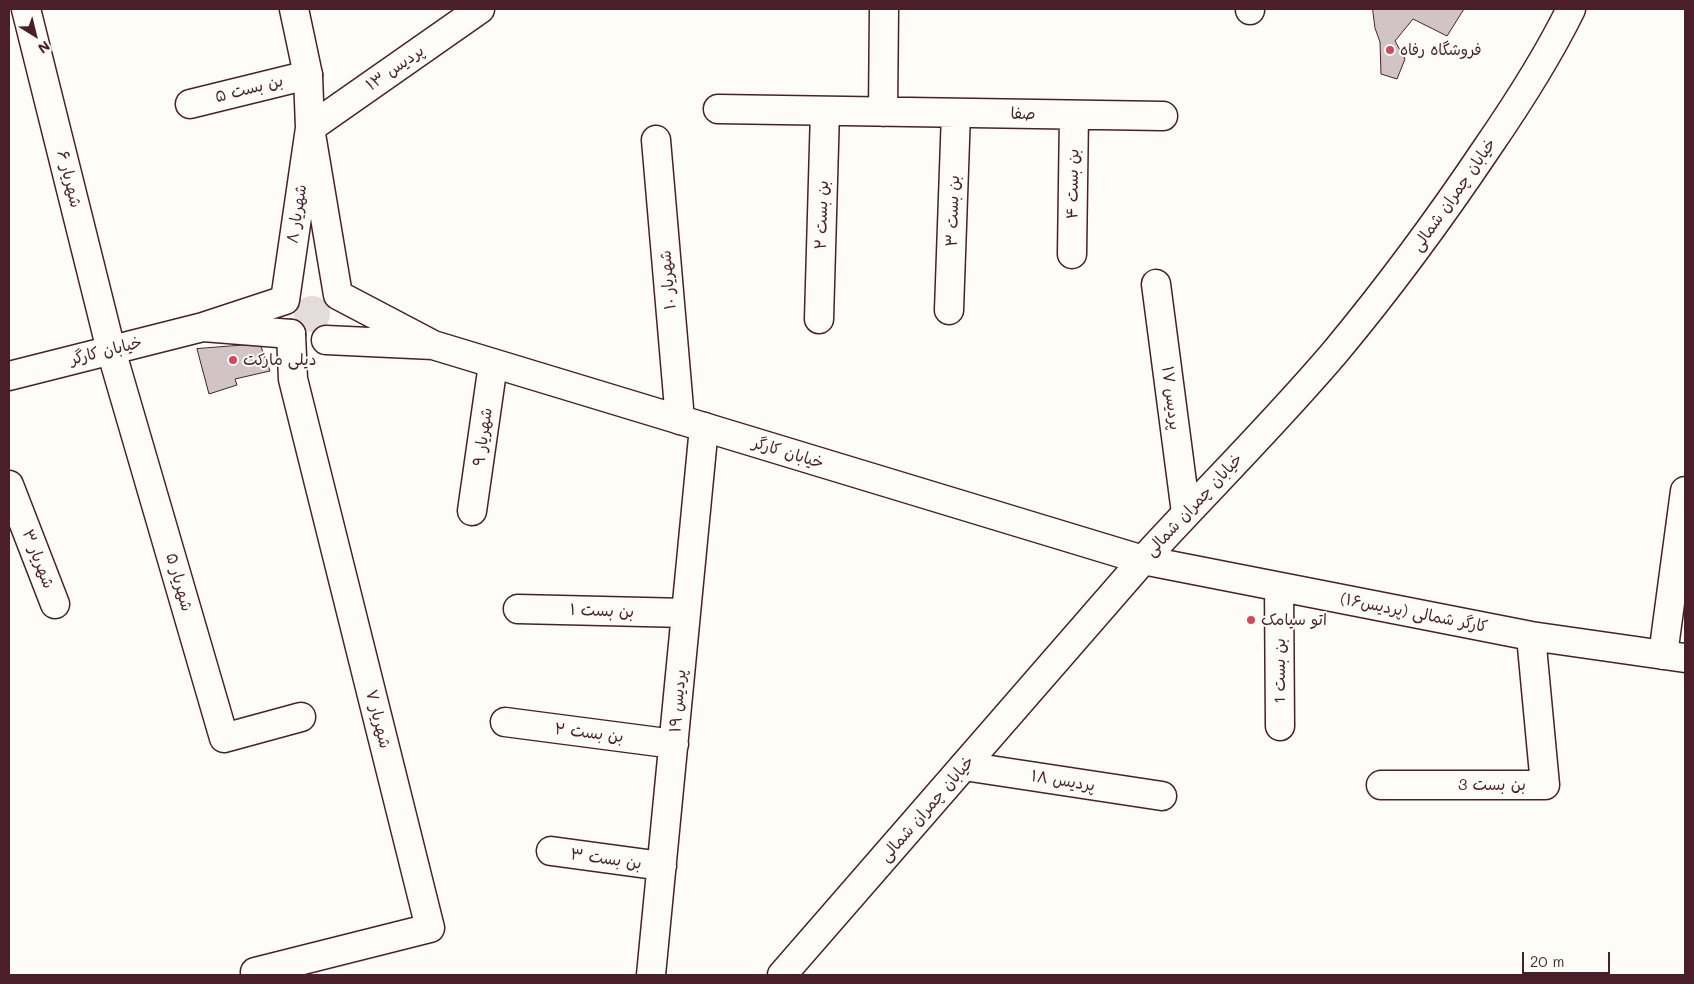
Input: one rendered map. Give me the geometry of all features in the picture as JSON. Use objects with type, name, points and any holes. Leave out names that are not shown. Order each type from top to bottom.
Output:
[{"type":"main road","name":"شهریار ۶","points":[[26,9],[111,350]]},
{"type":"main road","name":"شهریار ۸","points":[[294,9],[308,75],[310,128],[338,295]]},
{"type":"main road","name":"پردیس ۱۳","points":[[310,128],[480,9]]},
{"type":"main road","points":[[883,112],[884,9]]},
{"type":"main road","name":"خیابان چمران شمالی","points":[[782,975],[1143,560],[1186,512],[1267,428],[1335,352],[1400,271],[1468,178],[1525,92],[1571,9]]},
{"type":"main road","name":"بن بست ۵","points":[[190,104],[308,75]]},
{"type":"main road","name":"صفا","points":[[718,109],[1163,116]]},
{"type":"main road","name":"بن بست ۲","points":[[819,319],[825,111]]},
{"type":"main road","name":"بن بست ۳","points":[[949,310],[956,113]]},
{"type":"main road","name":"بن بست ۴","points":[[1072,254],[1074,114]]},
{"type":"main road","name":"شهریار ۸","points":[[284,300],[310,128]]},
{"type":"main road","name":"شهریار ۱۰","points":[[656,140],[692,424]]},
{"type":"main road","points":[[310,282],[321,283],[330,287],[338,295],[342,303],[342,320],[333,335],[326,340],[317,343],[307,343],[298,340],[285,327],[282,318],[284,300],[299,285],[310,282]]},
{"type":"main road","name":"پردیس ۱۷","points":[[1156,284],[1186,512]]},
{"type":"main road","name":"خیابان کارگر","points":[[338,295],[433,345],[1143,560]]},
{"type":"main road","name":"خیابان کارگر","points":[[9,376],[203,327],[284,300]]},
{"type":"main road","name":"خیابان کارگر","points":[[203,327],[291,334]]},
{"type":"main road","name":"شهریار ۷","points":[[255,972],[430,928],[293,379],[291,334]]},
{"type":"main road","name":"خیابان کارگر","points":[[326,340],[433,345]]},
{"type":"main road","name":"شهریار ۵","points":[[111,350],[224,738],[301,717]]},
{"type":"main road","name":"شهریار ۹","points":[[472,510],[493,364]]},
{"type":"main road","name":"پردیس ۱۹","points":[[651,975],[686,613],[692,424]]},
{"type":"main road","name":"شهریار ۳","points":[[9,485],[55,604]]},
{"type":"main road","points":[[1674,657],[1685,491]]},
{"type":"main road","name":"کارگر شمالی (پردیس۱۶)","points":[[1143,560],[1531,636],[1674,657]]},
{"type":"main road","name":"بن بست 1","points":[[1279,587],[1280,726]]},
{"type":"main road","name":"بن بست ۱","points":[[518,609],[686,613]]},
{"type":"main road","name":"بن بست 3","points":[[1381,785],[1545,785],[1531,636]]},
{"type":"main road","name":"بن بست ۲","points":[[505,722],[674,744]]},
{"type":"main road","name":"پردیس ۱۸","points":[[964,766],[1162,796]]},
{"type":"main road","name":"بن بست ۳","points":[[551,851],[662,866]]},
{"type":"shaded area","points":[[312,296],[325,301],[330,314],[325,327],[312,332],[299,327],[294,314],[299,301]]},
{"type":"building","name":"فروشگاه رفاه","points":[[1373,9],[1464,9],[1447,36],[1413,19],[1395,41],[1405,59],[1397,79],[1381,74],[1380,42],[1375,28]]},
{"type":"building","name":"دیلی مارکت","points":[[260,344],[270,371],[235,379],[237,385],[209,394],[197,349]]},
{"type":"place","name":"فروشگاه رفاه","points":[[1390,50]]},
{"type":"place","name":"دیلی مارکت","points":[[233,360]]},
{"type":"place","name":"اتو سیامک","points":[[1251,620]]}]
